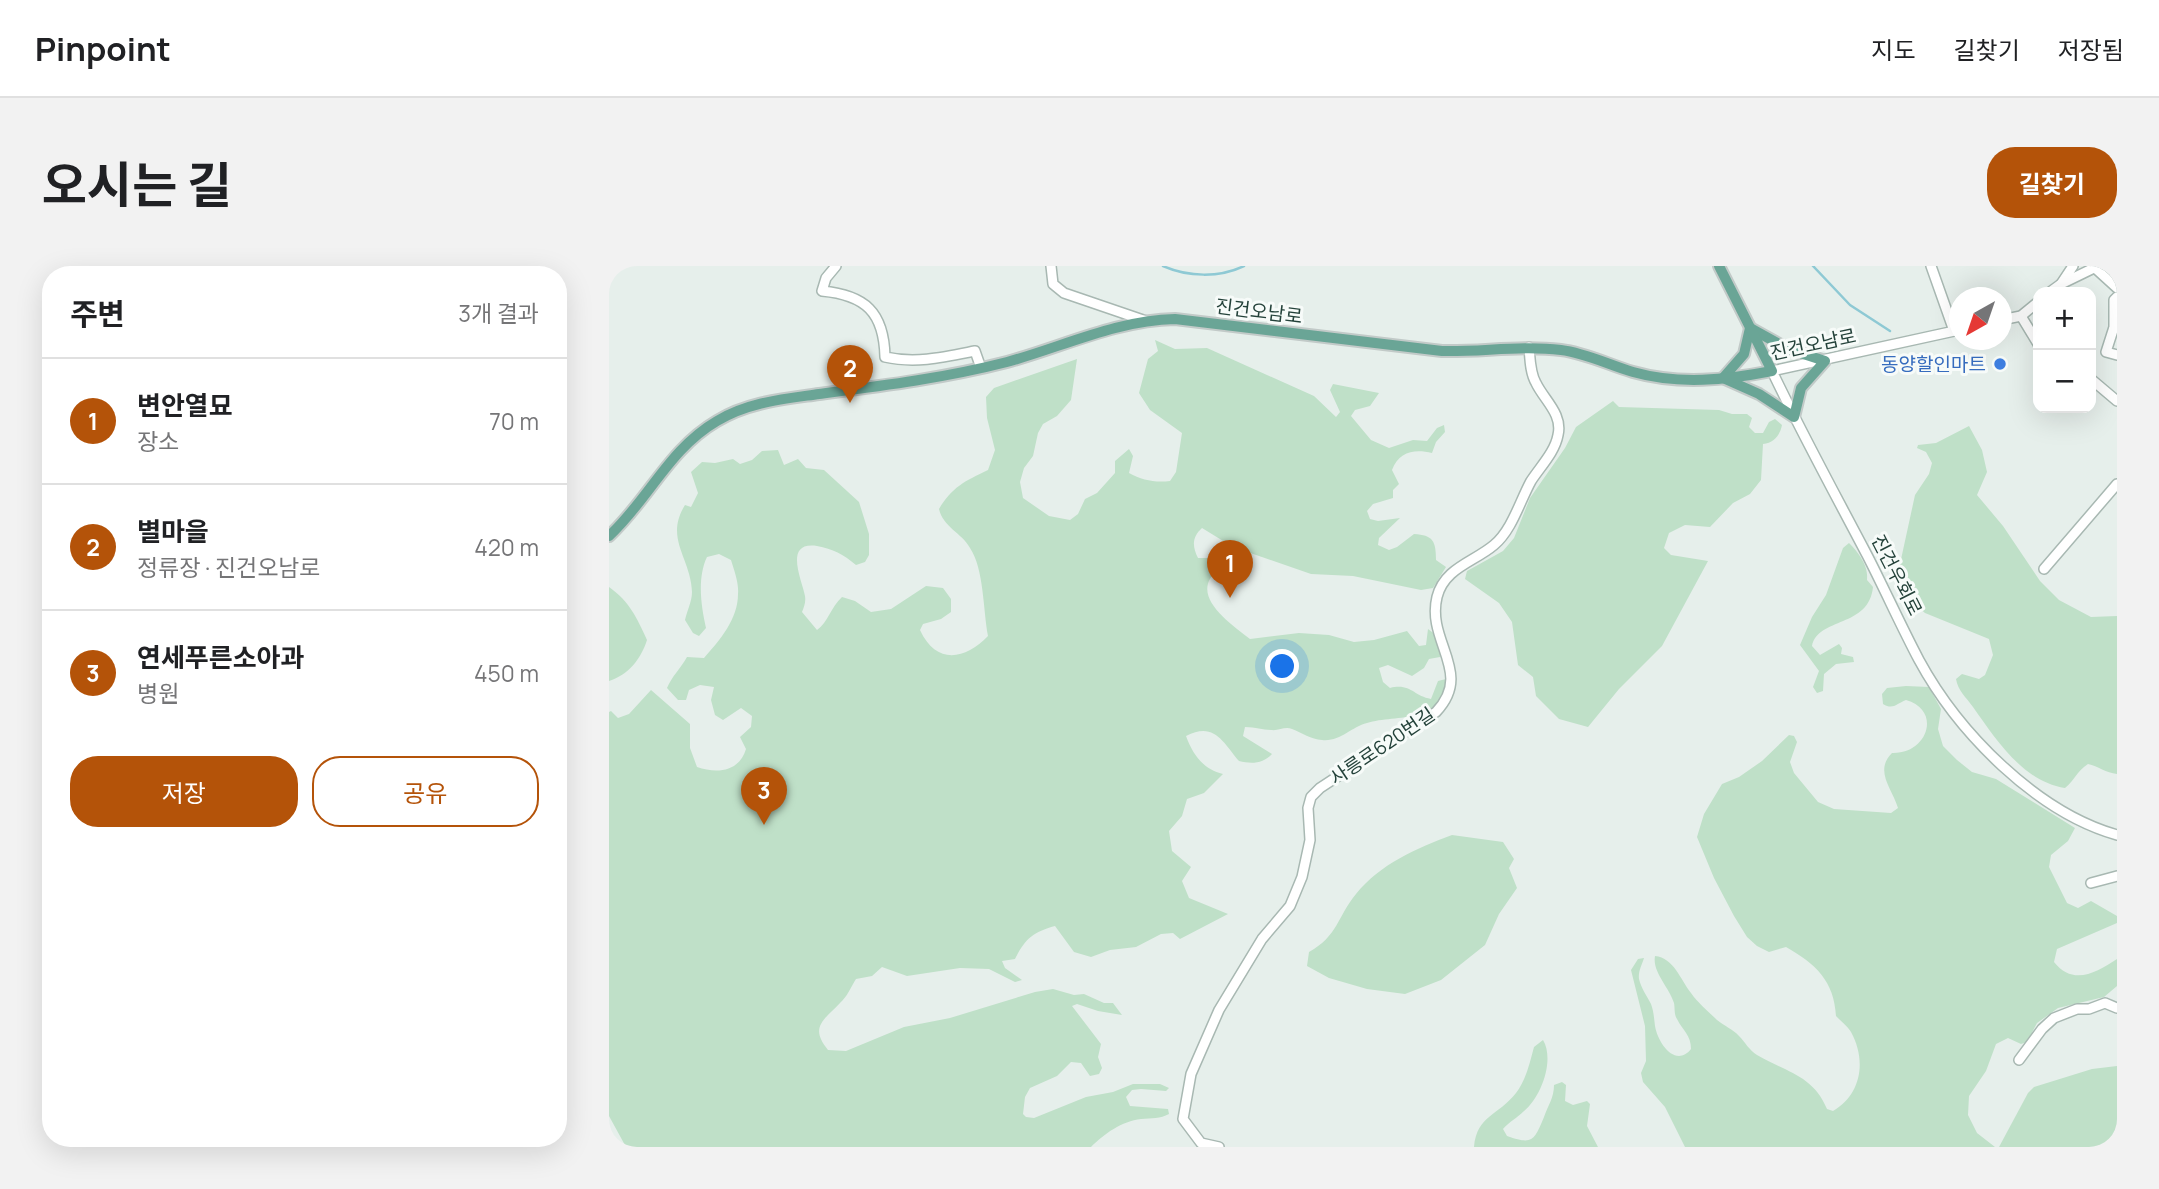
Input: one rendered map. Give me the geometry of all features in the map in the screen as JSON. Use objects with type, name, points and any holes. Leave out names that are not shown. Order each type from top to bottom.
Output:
[{"type":"main road","name":"진건우회로","points":[[1719,266],[1772,371]]},
{"type":"main road","name":"진건오남로","points":[[609,536],[636,507],[685,444],[707,427],[733,413],[772,401],[981,368],[1146,321],[1175,319],[1442,351],[1529,347],[1564,350],[1633,372],[1687,381],[1739,378],[1772,371]]},
{"type":"main road","points":[[1750,328],[1788,349],[1825,361],[1801,388],[1794,417],[1759,394],[1723,378],[1744,354],[1750,328]]},
{"type":"street","points":[[836,266],[826,278],[822,291],[848,294],[865,304],[882,330],[885,357],[901,361],[922,361],[975,351],[981,368]]},
{"type":"street","points":[[1051,266],[1053,284],[1064,293],[1146,321]]},
{"type":"street","points":[[1931,266],[1949,311]]},
{"type":"street","points":[[2061,284],[2073,266]]},
{"type":"street","points":[[2057,287],[2097,267],[2117,288]]},
{"type":"street","points":[[2117,297],[2113,300],[2114,327],[2106,352],[2117,355]]},
{"type":"street","points":[[2012,318],[2021,316],[2033,306]]},
{"type":"street","points":[[2021,316],[2033,336]]},
{"type":"street","name":"진건오남로","points":[[1772,371],[1949,332]]},
{"type":"street","name":"사릉로620번길","points":[[1219,1147],[1201,1143],[1184,1119],[1191,1074],[1219,1010],[1262,939],[1290,906],[1302,877],[1310,840],[1308,808],[1311,797],[1320,788],[1436,712],[1447,701],[1451,687],[1451,667],[1435,627],[1433,615],[1437,594],[1447,578],[1462,564],[1493,546],[1501,537],[1555,444],[1559,422],[1535,382],[1529,347]]},
{"type":"street","name":"진건우회로","points":[[1772,371],[1919,660],[1963,724],[1998,762],[2026,787],[2055,806],[2105,832],[2117,835]]},
{"type":"street","points":[[2096,383],[2117,401]]},
{"type":"street","points":[[2044,569],[2117,484]]},
{"type":"street","points":[[2091,883],[2117,876]]},
{"type":"street","points":[[2019,1060],[2042,1029],[2054,1018],[2077,1009],[2089,1009],[2105,1003],[2117,1008]]},
{"type":"green space","points":[[1155,340],[1175,349],[1207,348],[1314,396],[1336,417],[1340,412],[1330,390],[1333,384],[1379,393],[1370,406],[1355,410],[1351,416],[1371,440],[1389,448],[1413,440],[1427,441],[1437,428],[1444,425],[1445,432],[1436,442],[1432,453],[1408,453],[1399,459],[1392,470],[1399,484],[1393,490],[1393,498],[1373,504],[1367,511],[1370,519],[1378,521],[1400,518],[1379,538],[1378,545],[1389,550],[1414,534],[1432,540],[1436,560],[1446,567],[1433,588],[1421,590],[1353,576],[1311,574],[1233,547],[1202,528],[1194,542],[1198,558],[1223,558],[1223,566],[1212,576],[1208,586],[1208,596],[1221,615],[1250,639],[1299,633],[1329,635],[1354,642],[1374,640],[1407,631],[1419,646],[1426,645],[1428,629],[1436,635],[1443,649],[1440,657],[1429,659],[1424,668],[1412,676],[1388,665],[1379,668],[1383,682],[1390,688],[1407,688],[1431,699],[1438,681],[1446,679],[1444,694],[1439,704],[1419,715],[1367,723],[1328,740],[1314,738],[1289,728],[1274,730],[1245,727],[1243,736],[1272,754],[1257,762],[1239,761],[1223,741],[1211,732],[1196,732],[1186,736],[1200,760],[1210,769],[1223,774],[1204,793],[1187,799],[1182,816],[1169,831],[1172,851],[1191,867],[1182,881],[1189,898],[1228,914],[1180,939],[1173,933],[1161,934],[1136,947],[1110,950],[1091,957],[1074,952],[1055,926],[1047,928],[1031,937],[1015,959],[1002,961],[1005,968],[1022,980],[1015,982],[989,969],[960,968],[907,976],[882,967],[872,976],[856,979],[845,998],[824,1019],[819,1030],[822,1042],[828,1050],[846,1051],[904,1027],[950,1018],[1035,992],[1053,989],[1074,995],[1084,994],[1104,1003],[1113,1003],[1122,1015],[1077,1004],[1072,1006],[1101,1044],[1098,1057],[1102,1068],[1099,1074],[1090,1076],[1081,1063],[1071,1062],[1057,1076],[1030,1088],[1025,1097],[1023,1114],[1034,1118],[1086,1097],[1113,1092],[1133,1084],[1160,1084],[1169,1088],[1166,1091],[1132,1090],[1126,1097],[1130,1106],[1168,1109],[1169,1114],[1127,1122],[1091,1147],[626,1147],[609,1116],[609,712],[618,718],[629,714],[651,690],[690,724],[690,748],[697,767],[712,770],[733,767],[743,757],[746,749],[740,737],[751,727],[752,716],[741,708],[723,720],[715,715],[711,700],[714,687],[700,685],[689,690],[686,700],[678,700],[667,688],[687,657],[704,658],[716,644],[727,629],[737,603],[738,585],[731,560],[719,554],[707,557],[701,583],[706,628],[699,636],[693,633],[685,620],[692,592],[691,580],[680,548],[677,528],[685,505],[691,507],[698,493],[691,472],[702,462],[715,463],[733,459],[740,464],[752,460],[762,451],[778,450],[784,465],[798,459],[806,468],[824,470],[859,502],[869,534],[869,555],[865,562],[856,565],[828,549],[807,546],[800,549],[797,563],[805,598],[802,612],[817,630],[842,597],[855,601],[871,612],[891,609],[926,586],[943,588],[951,599],[951,612],[941,619],[923,624],[920,630],[934,649],[942,654],[961,654],[988,636],[982,590],[975,557],[962,538],[944,521],[939,509],[960,485],[988,470],[995,450],[987,418],[986,397],[994,388],[1077,359],[1071,400],[1057,416],[1043,424],[1033,456],[1024,468],[1020,482],[1023,498],[1049,516],[1070,520],[1078,514],[1085,499],[1097,493],[1115,473],[1115,461],[1129,449],[1133,456],[1129,473],[1164,482],[1170,481],[1176,472],[1182,433],[1150,410],[1139,393],[1148,359],[1158,351]]},
{"type":"green space","points":[[1613,401],[1619,407],[1719,410],[1732,414],[1747,414],[1752,418],[1749,427],[1755,433],[1763,433],[1769,422],[1775,419],[1782,425],[1776,438],[1763,444],[1761,480],[1750,494],[1733,503],[1710,527],[1685,525],[1669,533],[1664,548],[1671,555],[1708,561],[1662,646],[1619,689],[1588,727],[1559,719],[1536,696],[1533,677],[1518,665],[1512,622],[1499,603],[1465,579],[1467,571],[1503,551],[1514,538],[1530,498],[1565,448],[1576,427]]},
{"type":"green space","points":[[1969,426],[1982,450],[1987,472],[1977,495],[2003,526],[2040,581],[2059,600],[2091,617],[2117,616],[2117,774],[2088,764],[2065,788],[2050,784],[2023,768],[2001,745],[1957,683],[1956,679],[1962,674],[1979,679],[1985,675],[1993,655],[1989,639],[1925,613],[1909,599],[1901,584],[1900,564],[1915,495],[1929,474],[1932,463],[1926,452],[1917,448],[1918,445],[1936,443]]},
{"type":"green space","points":[[1849,543],[1862,560],[1867,580],[1873,587],[1863,609],[1823,630],[1816,637],[1812,646],[1820,655],[1839,644],[1842,648],[1841,654],[1853,657],[1854,662],[1836,664],[1824,674],[1823,691],[1817,693],[1813,687],[1819,671],[1800,645],[1812,617],[1826,595],[1843,548]]},
{"type":"green space","points":[[609,587],[632,610],[647,640],[633,665],[622,675],[609,681]]},
{"type":"green space","points":[[1929,687],[1941,709],[1938,729],[1943,746],[1957,760],[1972,772],[1996,779],[2075,828],[2068,841],[2051,855],[2049,867],[2067,903],[2078,908],[2091,901],[2117,916],[2117,923],[2057,949],[2054,962],[2069,974],[2085,975],[2117,959],[2117,986],[2104,997],[2058,1008],[2037,1023],[2027,1042],[2021,1044],[2008,1038],[1996,1044],[1986,1071],[1969,1096],[1968,1115],[1977,1133],[1995,1147],[1685,1147],[1665,1107],[1643,1082],[1641,1073],[1646,1061],[1645,1026],[1631,970],[1638,959],[1644,958],[1639,979],[1652,1007],[1657,1033],[1664,1046],[1674,1055],[1685,1054],[1691,1049],[1691,1044],[1676,1017],[1672,997],[1658,974],[1655,956],[1672,965],[1697,1000],[1717,1020],[1737,1034],[1754,1053],[1806,1081],[1827,1109],[1833,1111],[1842,1104],[1855,1087],[1860,1066],[1859,1054],[1850,1030],[1836,1016],[1832,993],[1827,983],[1814,967],[1786,947],[1769,952],[1747,937],[1714,878],[1697,837],[1704,814],[1722,784],[1739,777],[1762,761],[1789,735],[1794,736],[1797,742],[1790,762],[1794,773],[1818,802],[1834,809],[1891,813],[1898,808],[1884,773],[1887,760],[1892,753],[1914,747],[1926,731],[1927,721],[1917,705],[1906,700],[1895,706],[1886,706],[1883,704],[1882,694],[1887,688]]},
{"type":"green space","points":[[1452,835],[1503,842],[1514,859],[1509,868],[1517,888],[1499,914],[1485,945],[1441,980],[1405,994],[1367,989],[1329,978],[1307,966],[1309,952],[1332,933],[1350,902],[1366,883],[1400,858]]},
{"type":"green space","points":[[1543,1040],[1547,1068],[1541,1088],[1530,1105],[1503,1129],[1507,1136],[1522,1140],[1535,1136],[1552,1098],[1554,1085],[1562,1082],[1566,1085],[1565,1101],[1573,1105],[1587,1101],[1590,1104],[1587,1126],[1598,1147],[1474,1147],[1479,1128],[1509,1101],[1519,1088],[1534,1047]]},
{"type":"green space","points":[[2117,1066],[2117,1147],[1999,1147],[2028,1093],[2034,1087],[2092,1069]]},
{"type":"waterway","points":[[1163,266],[1203,275],[1224,273],[1244,266]]},
{"type":"waterway","points":[[1813,266],[1850,305],[1890,331]]},
{"type":"place","name":"동양할인마트","points":[[2000,364]]},
{"type":"place","name":"별마을","points":[[850,403]]},
{"type":"place","name":"변안열묘","points":[[1230,598]]},
{"type":"place","name":"연세푸른소아과","points":[[764,825]]}]
